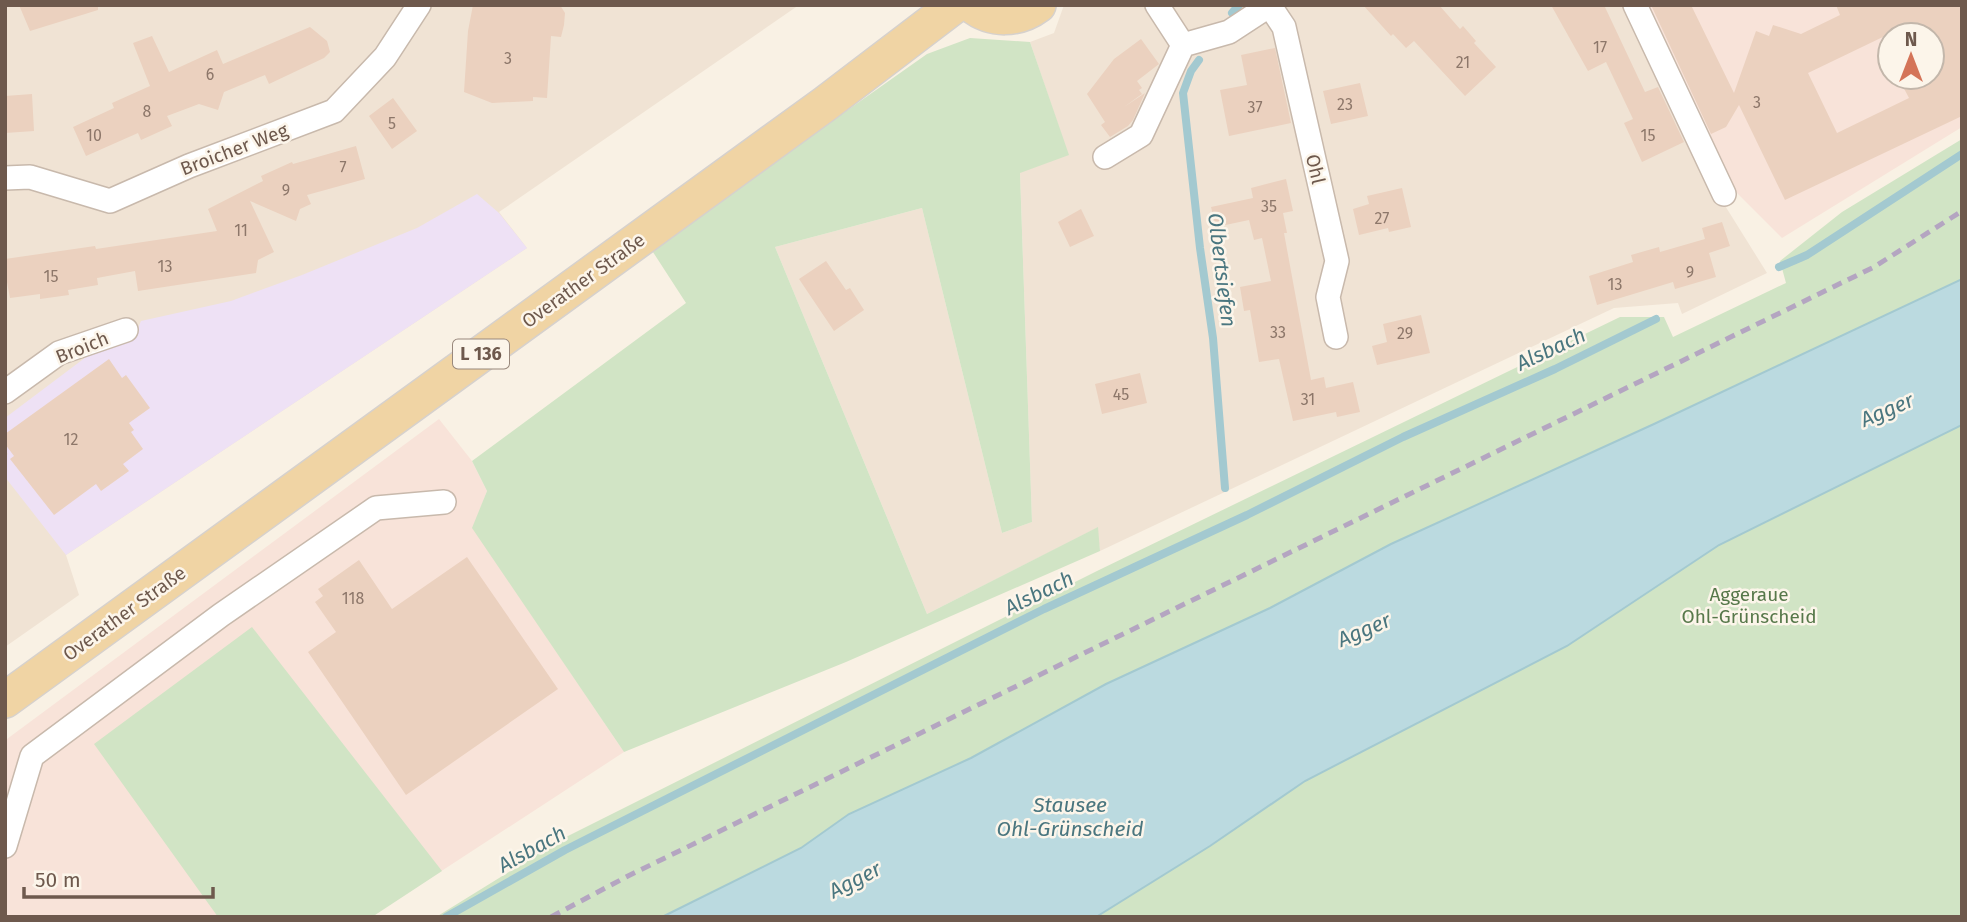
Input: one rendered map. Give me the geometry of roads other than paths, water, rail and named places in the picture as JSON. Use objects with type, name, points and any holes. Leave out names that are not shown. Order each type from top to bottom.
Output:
[{"type":"main road","name":"Overather Straße","points":[[5,699],[814,112],[955,5]]},
{"type":"main road","points":[[972,5],[990,15],[1006,18],[1021,15],[1038,5]]},
{"type":"street","name":"Broicher Weg","points":[[5,178],[30,177],[110,201],[189,166],[334,111],[385,57],[419,5]]},
{"type":"street","points":[[1105,157],[1141,135],[1182,45],[1157,5]]},
{"type":"street","points":[[1635,5],[1724,194]]},
{"type":"street","name":"Ohl","points":[[1182,45],[1229,32],[1270,6],[1284,27],[1337,261],[1328,297],[1336,337]]},
{"type":"street","name":"Broich","points":[[5,392],[59,353],[126,330]]},
{"type":"street","points":[[5,846],[32,756],[221,615],[376,508],[444,502]]},
{"type":"water","name":"Stausee Ohl-Grünscheid","points":[[1962,279],[1962,425],[1719,545],[1567,646],[1305,781],[1210,846],[1096,917],[662,917],[801,848],[849,814],[971,758],[1106,684],[1270,608],[1391,544]]},
{"type":"waterway","name":"Olbertsiefen","points":[[1232,13],[1239,5]]},
{"type":"waterway","name":"Olbertsiefen","points":[[1199,60],[1191,71],[1183,93],[1213,338],[1225,488]]},
{"type":"waterway","name":"Alsbach","points":[[1779,267],[1807,255],[1962,154]]},
{"type":"waterway","name":"Alsbach","points":[[446,917],[565,850],[1044,609],[1656,319]]},
{"type":"railway","points":[[551,917],[628,876],[1874,267],[1962,211]]},
{"type":"water label","name":"Agger","points":[[1887,410]]},
{"type":"water label","name":"Agger","points":[[1364,630]]},
{"type":"water label","name":"Agger","points":[[855,880]]},
{"type":"park label","name":"Aggeraue Ohl-Grünscheid","points":[[1749,605]]}]
